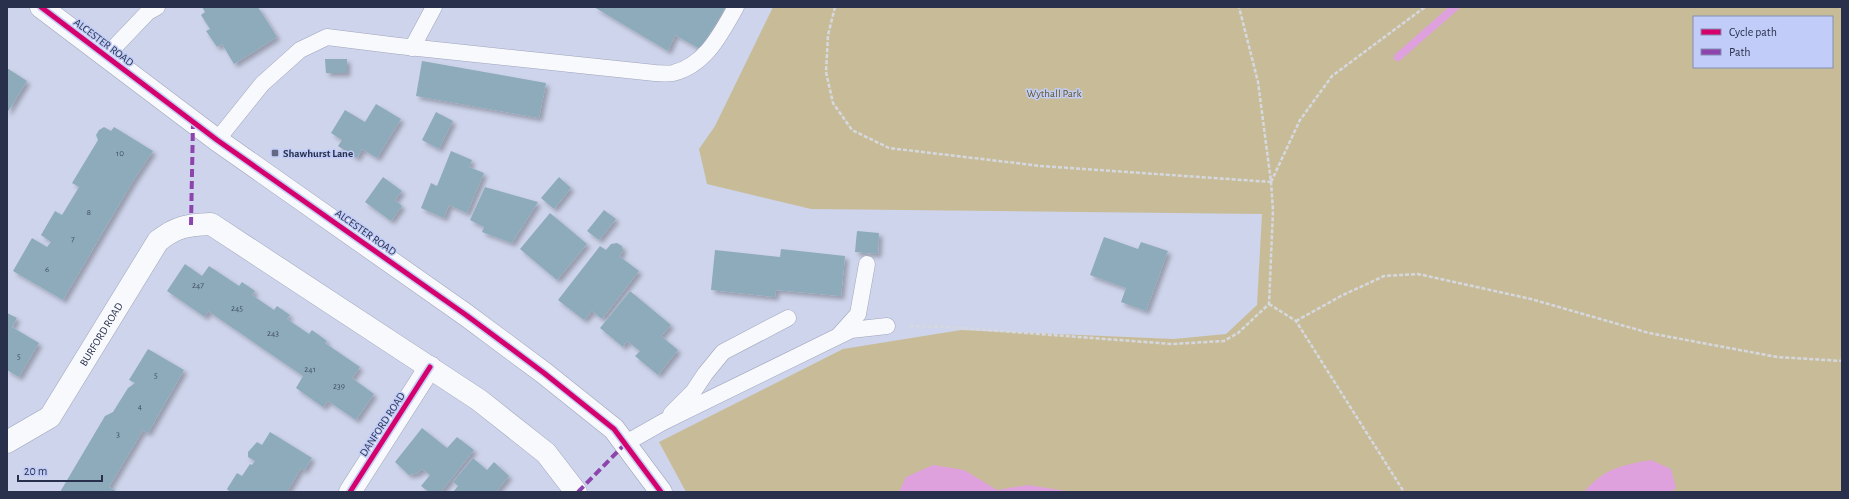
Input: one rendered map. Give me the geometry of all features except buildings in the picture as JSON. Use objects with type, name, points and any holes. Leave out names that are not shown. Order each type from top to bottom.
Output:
[{"type":"street","name":"ALCESTER ROAD","points":[[41,7],[217,140],[538,368],[614,429],[626,443],[661,492]]},
{"type":"street","name":"BURFORD ROAD","points":[[7,442],[50,418],[158,241],[171,231],[191,225],[211,224],[430,367]]},
{"type":"street","name":"DANFORD ROAD","points":[[350,492],[430,367]]},
{"type":"street","points":[[430,367],[479,400],[546,453],[576,492]]},
{"type":"lane","points":[[106,56],[148,12],[157,7]]},
{"type":"lane","points":[[412,48],[434,7]]},
{"type":"lane","points":[[217,140],[262,84],[300,50],[327,37],[412,48],[655,73],[673,73],[696,63],[713,46],[736,7]]},
{"type":"lane","points":[[837,337],[858,314],[868,264]]},
{"type":"lane","points":[[663,422],[692,392],[723,352],[788,318]]},
{"type":"lane","points":[[626,443],[663,422],[851,330],[887,326]]},
{"type":"path","points":[[835,7],[828,35],[826,72],[833,103],[852,130],[889,148],[1041,166],[1271,182]]},
{"type":"path","points":[[887,326],[946,327],[1179,343],[1224,341],[1238,333],[1269,304],[1273,210],[1271,182],[1258,82],[1239,7]]},
{"type":"path","points":[[1271,182],[1300,120],[1332,76],[1425,7]]},
{"type":"path","points":[[1296,321],[1341,296],[1384,276],[1418,274],[1532,299],[1649,333],[1777,357],[1842,362]]},
{"type":"path","points":[[1269,304],[1296,321],[1404,492]]},
{"type":"green space","name":"Wythall Park","points":[[773,7],[1842,7],[1842,492],[686,492],[659,442],[843,349],[961,330],[1174,339],[1226,334],[1257,305],[1262,214],[811,209],[707,184],[699,149],[715,126]]},
{"type":"shaded area","points":[[1651,460],[1671,469],[1676,488],[1671,492],[1584,492],[1598,478],[1614,469]]},
{"type":"shaded area","points":[[933,465],[964,470],[997,490],[1028,485],[1073,492],[899,492],[906,477]]},
{"type":"waterway","points":[[1398,57],[1455,7]]},
{"type":"marked path","points":[[191,225],[193,122]]},
{"type":"marked path","points":[[578,492],[626,443]]},
{"type":"cycle path","points":[[41,7],[217,140],[466,315],[544,373],[614,429],[661,492]]},
{"type":"cycle path","points":[[350,492],[430,367]]},
{"type":"place","name":"Shawhurst Lane","points":[[275,153]]}]
